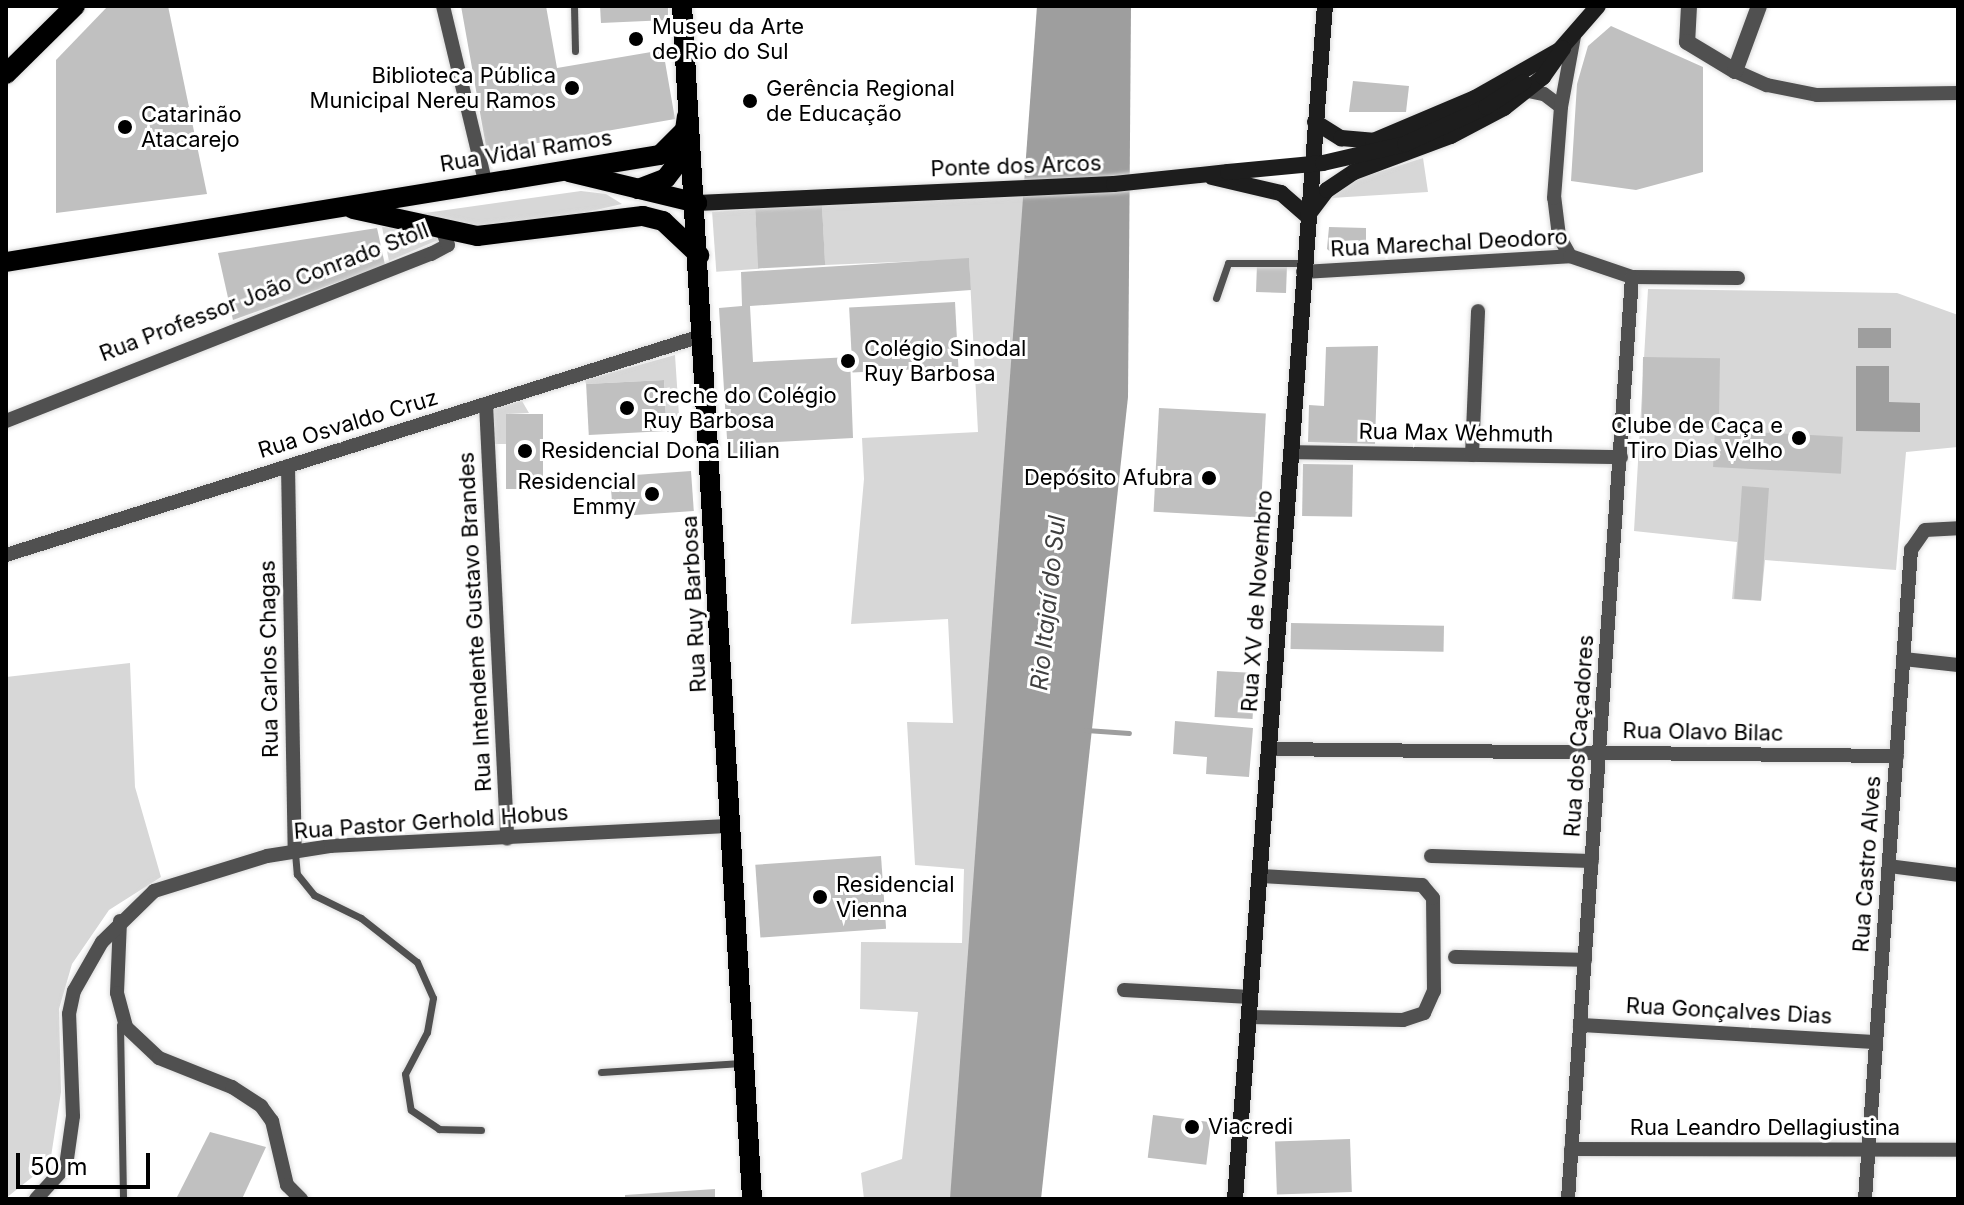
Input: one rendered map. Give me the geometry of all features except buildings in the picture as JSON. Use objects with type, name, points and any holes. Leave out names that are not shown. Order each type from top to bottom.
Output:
[{"type":"main road","points":[[6,74],[75,6]]},
{"type":"main road","name":"Rua Ruy Barbosa","points":[[682,6],[697,203],[752,1199]]},
{"type":"main road","name":"Rua XV de Novembro","points":[[1235,1199],[1325,6]]},
{"type":"main road","points":[[1199,174],[1281,193],[1307,216],[1327,190],[1354,172],[1451,136],[1526,86],[1569,42],[1598,6]]},
{"type":"main road","points":[[1315,122],[1341,138],[1373,141],[1475,98],[1569,42]]},
{"type":"main road","name":"Ponte dos Arcos","points":[[697,203],[1114,184],[1323,163],[1405,144],[1472,115],[1526,86]]},
{"type":"main road","points":[[638,189],[655,185],[673,168],[685,130],[688,105]]},
{"type":"main road","points":[[1405,129],[1451,136]]},
{"type":"main road","name":"Rua Vidal Ramos","points":[[6,262],[557,169],[660,155],[685,130]]},
{"type":"main road","points":[[1354,172],[1373,141]]},
{"type":"main road","points":[[557,169],[697,203]]},
{"type":"main road","name":"Rua Vidal Ramos","points":[[339,206],[442,229]]},
{"type":"main road","name":"Rua Professor João Conrado Stoll","points":[[442,229],[477,236],[643,216],[663,221],[699,255]]},
{"type":"street","points":[[443,6],[485,181]]},
{"type":"street","points":[[1689,6],[1687,42],[1735,71],[1767,85],[1817,95],[1958,93]]},
{"type":"street","points":[[1735,71],[1759,6]]},
{"type":"street","points":[[1569,42],[1554,198],[1559,236],[1570,256]]},
{"type":"street","points":[[1526,86],[1544,94],[1561,107]]},
{"type":"street","name":"Rua Professor João Conrado Stoll","points":[[6,421],[431,254],[448,245],[442,229]]},
{"type":"street","name":"Rua Marechal Deodoro","points":[[1304,268],[1570,256],[1632,277],[1738,278]]},
{"type":"street","name":"Rua dos Caçadores","points":[[1568,1199],[1632,277]]},
{"type":"street","points":[[1472,455],[1478,311]]},
{"type":"street","name":"Rua Osvaldo Cruz","points":[[6,555],[704,335]]},
{"type":"street","name":"Rua Intendente Gustavo Brandes","points":[[486,404],[507,838]]},
{"type":"street","name":"Rua Max Wehmuth","points":[[1290,452],[1621,457]]},
{"type":"street","name":"Rua Carlos Chagas","points":[[288,466],[295,851]]},
{"type":"street","name":"Rua Castro Alves","points":[[1865,1199],[1911,550],[1918,535],[1958,528]]},
{"type":"street","points":[[1904,659],[1958,665]]},
{"type":"street","name":"Rua Olavo Bilac","points":[[1268,749],[1897,756]]},
{"type":"street","name":"Rua Pastor Gerhold Hobus","points":[[36,1199],[66,1166],[73,1116],[69,1014],[74,991],[120,921],[154,891],[295,851],[731,826]]},
{"type":"street","points":[[1431,856],[1592,861]]},
{"type":"street","points":[[1889,866],[1958,875]]},
{"type":"street","points":[[1248,1017],[1403,1020],[1424,1013],[1434,991],[1433,898],[1422,885],[1259,876]]},
{"type":"street","points":[[120,921],[120,1010],[139,1045],[232,1087],[261,1106],[272,1121],[287,1185],[300,1199]]},
{"type":"street","points":[[1455,957],[1585,960]]},
{"type":"street","points":[[1124,990],[1250,997]]},
{"type":"street","name":"Rua Gonçalves Dias","points":[[1580,1025],[1876,1042]]},
{"type":"street","name":"Rua Leandro Dellagiustina","points":[[1571,1149],[1958,1150]]},
{"type":"lane","points":[[574,6],[575,51]]},
{"type":"lane","points":[[1216,298],[1228,263],[1304,268]]},
{"type":"lane","points":[[295,851],[297,874],[314,895],[361,918],[417,962],[433,998],[427,1032],[405,1074],[411,1110],[439,1129],[481,1130]]},
{"type":"lane","points":[[120,1010],[123,1199]]},
{"type":"lane","points":[[601,1072],[744,1063]]},
{"type":"shaded area","points":[[1423,158],[1428,192],[1331,198],[1335,186]]},
{"type":"shaded area","points":[[1025,189],[958,1199],[864,1199],[861,1173],[902,1159],[918,1012],[860,1009],[861,942],[962,943],[964,869],[915,865],[907,722],[953,723],[948,619],[851,624],[864,479],[862,438],[978,432],[969,259],[825,265],[822,205]]},
{"type":"shaded area","points":[[581,191],[606,194],[622,204],[530,225],[480,231],[418,214]]},
{"type":"shaded area","points":[[755,209],[759,269],[716,272],[712,212]]},
{"type":"shaded area","points":[[401,226],[436,234],[438,240],[389,261],[382,227]]},
{"type":"shaded area","name":"Clube de Caça e Tiro Dias Velho","points":[[1648,289],[1897,293],[1958,315],[1958,447],[1906,452],[1896,570],[1765,560],[1761,601],[1732,599],[1737,542],[1634,531]]},
{"type":"shaded area","points":[[675,355],[680,431],[667,432],[664,380],[586,384],[585,380]]},
{"type":"shaded area","points":[[522,401],[529,413],[506,414],[506,444],[494,444],[493,408]]},
{"type":"shaded area","points":[[130,663],[135,787],[161,877],[109,910],[72,964],[59,1009],[61,1092],[50,1163],[6,1198],[6,677]]},
{"type":"water","name":"Rio Itajaí do Sul","points":[[1037,6],[1131,6],[1128,397],[1041,1199],[950,1199]]},
{"type":"water","points":[[1858,328],[1891,328],[1891,348],[1858,348]]},
{"type":"water","points":[[1856,366],[1889,366],[1889,402],[1920,403],[1920,432],[1856,431]]},
{"type":"waterway","points":[[1086,730],[1129,733]]},
{"type":"place","name":"Museu da Arte de Rio do Sul","points":[[636,39]]},
{"type":"place","name":"Biblioteca Pública Municipal Nereu Ramos","points":[[572,88]]},
{"type":"place","name":"Gerência Regional de Educação","points":[[750,101]]},
{"type":"place","name":"Catarinão Atacarejo","points":[[125,127]]},
{"type":"place","name":"Colégio Sinodal Ruy Barbosa","points":[[848,361]]},
{"type":"place","name":"Creche do Colégio Ruy Barbosa","points":[[627,408]]},
{"type":"place","name":"Clube de Caça e Tiro Dias Velho","points":[[1799,438]]},
{"type":"place","name":"Residencial Dona Lilian","points":[[525,451]]},
{"type":"place","name":"Depósito Afubra","points":[[1209,478]]},
{"type":"place","name":"Residencial Emmy","points":[[652,494]]},
{"type":"place","name":"Residencial Vienna","points":[[820,897]]},
{"type":"place","name":"Viacredi","points":[[1192,1127]]}]
